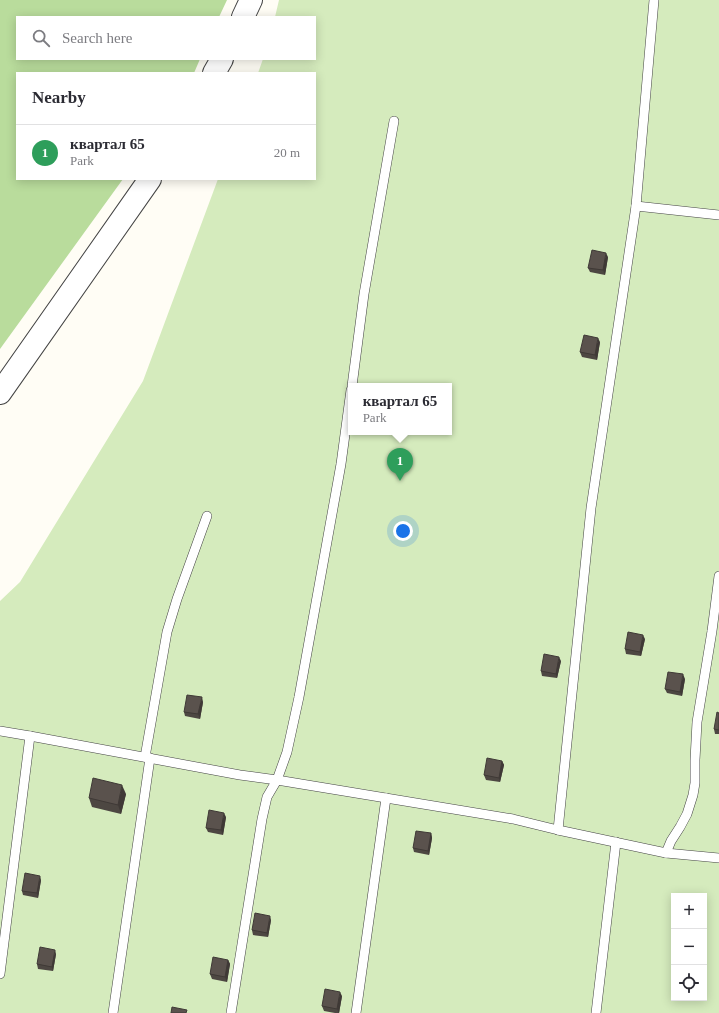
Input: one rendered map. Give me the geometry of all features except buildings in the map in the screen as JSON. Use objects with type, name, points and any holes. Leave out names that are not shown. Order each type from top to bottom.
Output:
[{"type":"street","points":[[243,16],[251,0]]},
{"type":"street","points":[[215,72],[221,60]]},
{"type":"street","points":[[0,393],[149,180]]},
{"type":"lane","points":[[558,830],[591,508],[636,206],[654,0]]},
{"type":"lane","points":[[352,383],[364,294],[394,121]]},
{"type":"lane","points":[[636,206],[719,215]]},
{"type":"lane","points":[[231,1013],[262,819],[267,797],[276,780],[287,752],[299,697],[341,464],[348,412]]},
{"type":"lane","points":[[113,1013],[147,758],[167,632],[176,599],[207,516]]},
{"type":"lane","points":[[666,854],[687,814],[693,795],[695,782],[697,722],[712,631],[719,576]]},
{"type":"lane","points":[[0,731],[240,775],[513,819],[666,854],[719,858]]},
{"type":"lane","points":[[0,974],[30,736]]},
{"type":"lane","points":[[356,1013],[386,798]]},
{"type":"lane","points":[[596,1013],[616,842]]},
{"type":"green space","points":[[0,0],[227,0],[219,16],[16,16],[16,60],[200,60],[194,72],[16,72],[16,180],[122,180],[0,349]]},
{"type":"green space","points":[[279,0],[719,0],[719,1013],[0,1013],[0,601],[20,582],[143,381],[218,180],[316,180],[316,72],[258,72],[263,60],[316,60],[316,16],[275,16]]},
{"type":"place","name":"квартал 65","points":[[400,481]]}]
